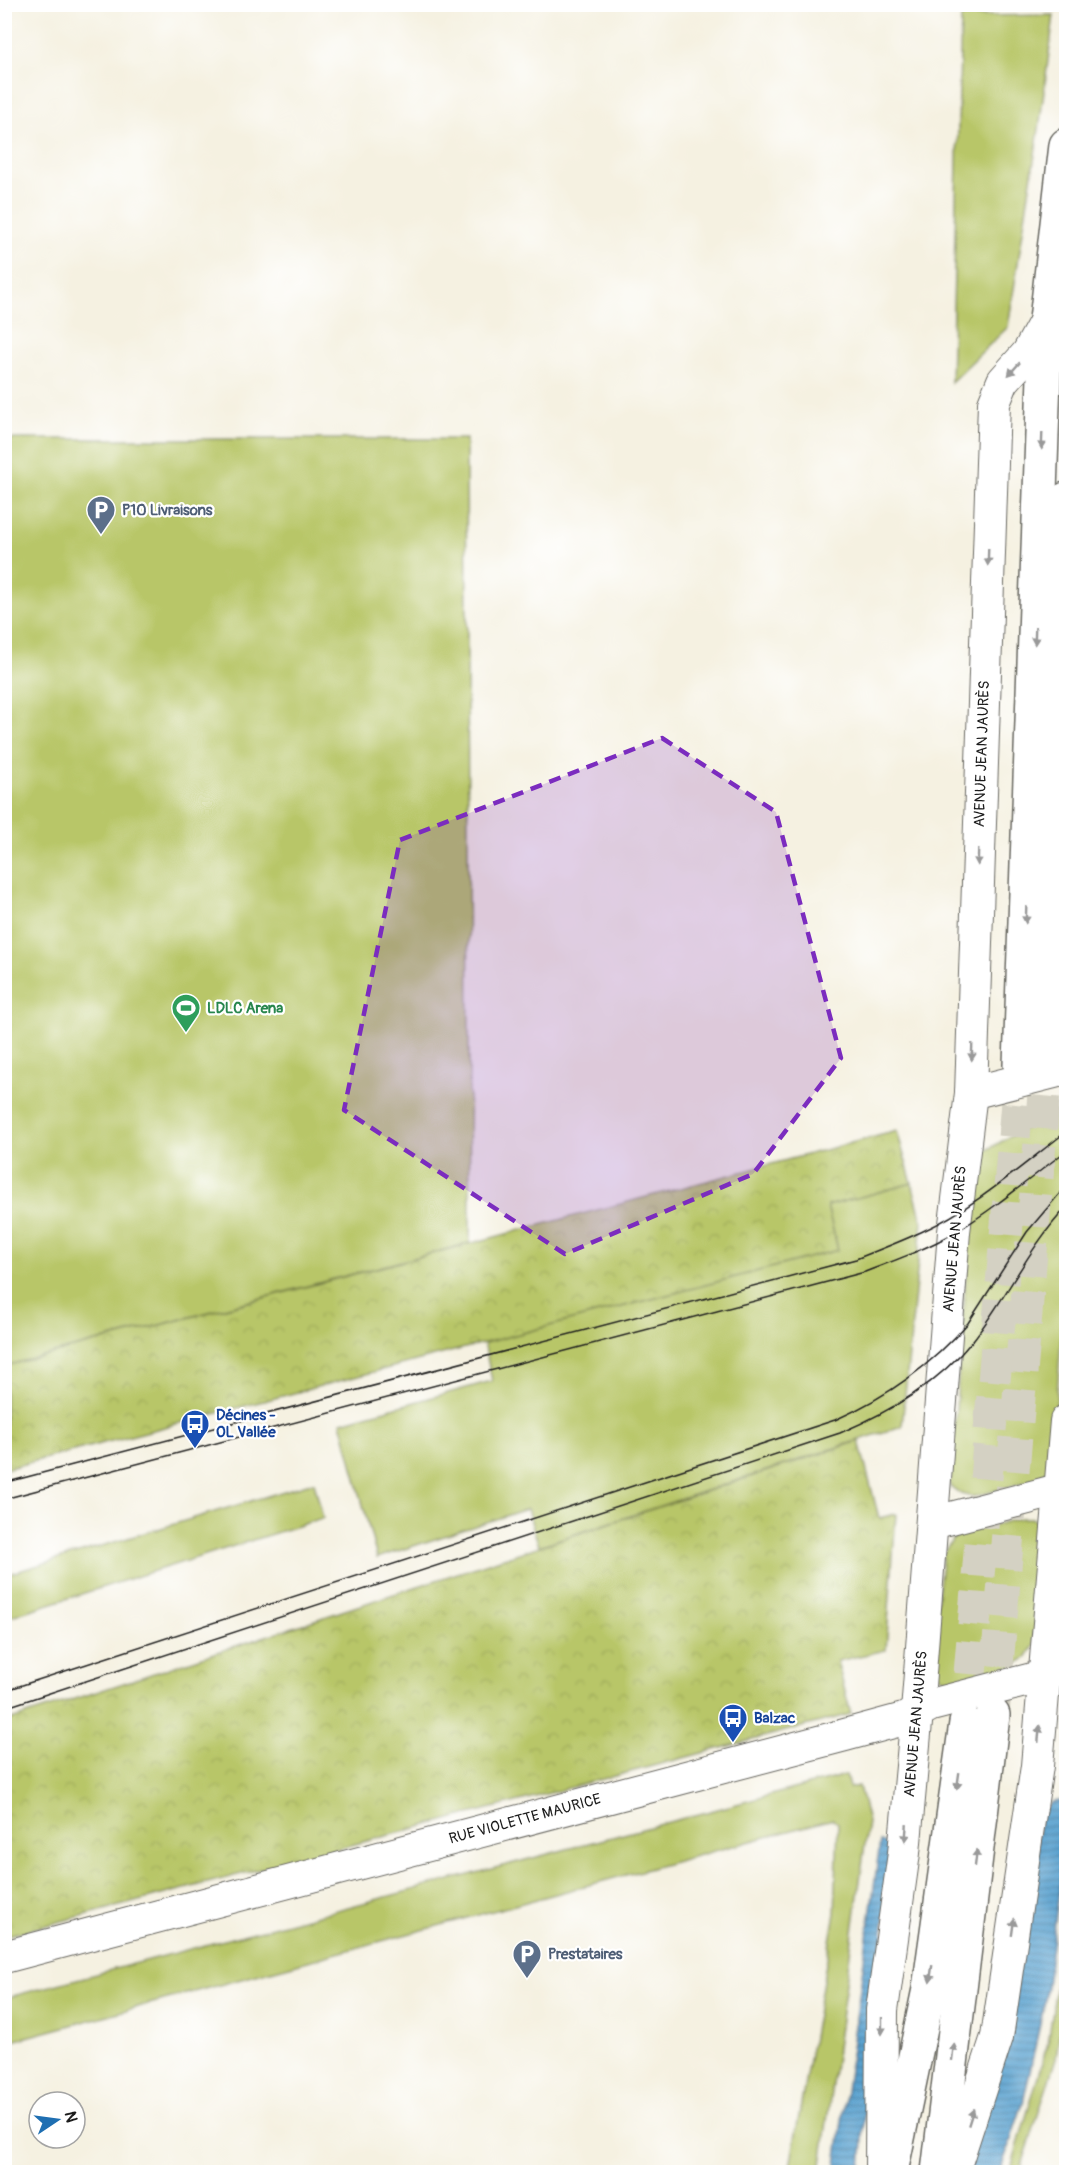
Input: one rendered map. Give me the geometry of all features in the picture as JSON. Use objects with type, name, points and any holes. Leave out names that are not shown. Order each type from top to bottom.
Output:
[{"type":"main road","name":"AVENUE JEAN JAURÈS","points":[[1045,1063],[1046,320],[1066,145]]},
{"type":"main road","points":[[1045,1063],[1066,499]]},
{"type":"main road","points":[[891,2172],[929,1989],[980,1719],[938,2172]]},
{"type":"street","name":"AVENUE JEAN JAURÈS","points":[[881,2172],[882,2010],[904,1853],[956,1212],[970,1093],[994,403],[1003,381],[1028,353],[1046,320]]},
{"type":"street","points":[[970,1093],[1045,1063]]},
{"type":"street","points":[[953,2172],[997,2037],[1037,1766],[1064,1489],[1066,1421]]},
{"type":"street","points":[[932,1523],[1064,1489]]},
{"type":"street","name":"RUE VIOLETTE MAURICE","points":[[4,1957],[845,1735],[904,1719],[931,1705],[1044,1676]]},
{"type":"highlighted area","points":[[662,738],[776,812],[841,1058],[753,1174],[565,1254],[344,1110],[400,840]]},
{"type":"green space","points":[[1054,15],[1008,327],[951,382],[961,16]]},
{"type":"green space","name":"LDLC Arena","points":[[5,439],[466,439],[470,1243],[5,1366]]},
{"type":"green space","points":[[1066,1108],[1066,1272],[1052,1462],[1040,1478],[973,1497],[961,1494],[950,1486],[975,1157],[1033,1123]]},
{"type":"green space","points":[[897,1131],[912,1183],[827,1206],[838,1250],[5,1469],[5,1366]]},
{"type":"green space","points":[[912,1183],[922,1221],[902,1426],[539,1546],[527,1509],[377,1558],[341,1422],[492,1381],[484,1343],[838,1250],[827,1206]]},
{"type":"green space","points":[[859,1441],[879,1518],[896,1514],[886,1650],[837,1661],[851,1714],[5,1936],[5,1722]]},
{"type":"green space","points":[[314,1482],[323,1518],[5,1618],[5,1575]]},
{"type":"green space","points":[[1021,1518],[1032,1518],[1042,1526],[1034,1645],[1026,1658],[1013,1666],[957,1681],[947,1680],[937,1674],[930,1662],[943,1553],[954,1538],[966,1532]]},
{"type":"green space","points":[[846,1775],[849,1788],[859,1786],[868,1822],[820,2172],[789,2172],[835,1913],[838,1823],[833,1819],[5,2043],[5,1998]]},
{"type":"green space","points":[[1066,1910],[1066,1988],[1056,2058],[1020,2172],[1010,2172],[1049,2038]]},
{"type":"water","points":[[1066,1800],[1065,1845],[1045,2001],[1023,2103],[1000,2172],[968,2172],[1042,1812],[1052,1802]]},
{"type":"water","points":[[880,1842],[893,1844],[866,2088],[861,2172],[835,2172]]},
{"type":"tunnel","points":[[993,1715],[1047,1057]]},
{"type":"tunnel","points":[[966,1723],[1020,1065]]},
{"type":"tram line","points":[[4,1483],[856,1259],[913,1236],[960,1211],[1066,1132]]},
{"type":"tram line","points":[[4,1499],[865,1272],[922,1249],[969,1224],[1066,1151]]},
{"type":"tram line","points":[[4,1691],[835,1420],[854,1411],[907,1379],[954,1339],[968,1323],[1027,1232],[1066,1186]]},
{"type":"tram line","points":[[4,1708],[840,1433],[913,1395],[945,1370],[986,1323],[1029,1256],[1066,1208]]},
{"type":"place","name":"P10 Livraisons","points":[[101,536]]},
{"type":"place","name":"LDLC Arena","points":[[186,1034]]},
{"type":"place","name":"Décines - OL Vallée","points":[[195,1450]]},
{"type":"place","name":"Balzac","points":[[733,1744]]},
{"type":"place","name":"Prestataires","points":[[527,1980]]}]
